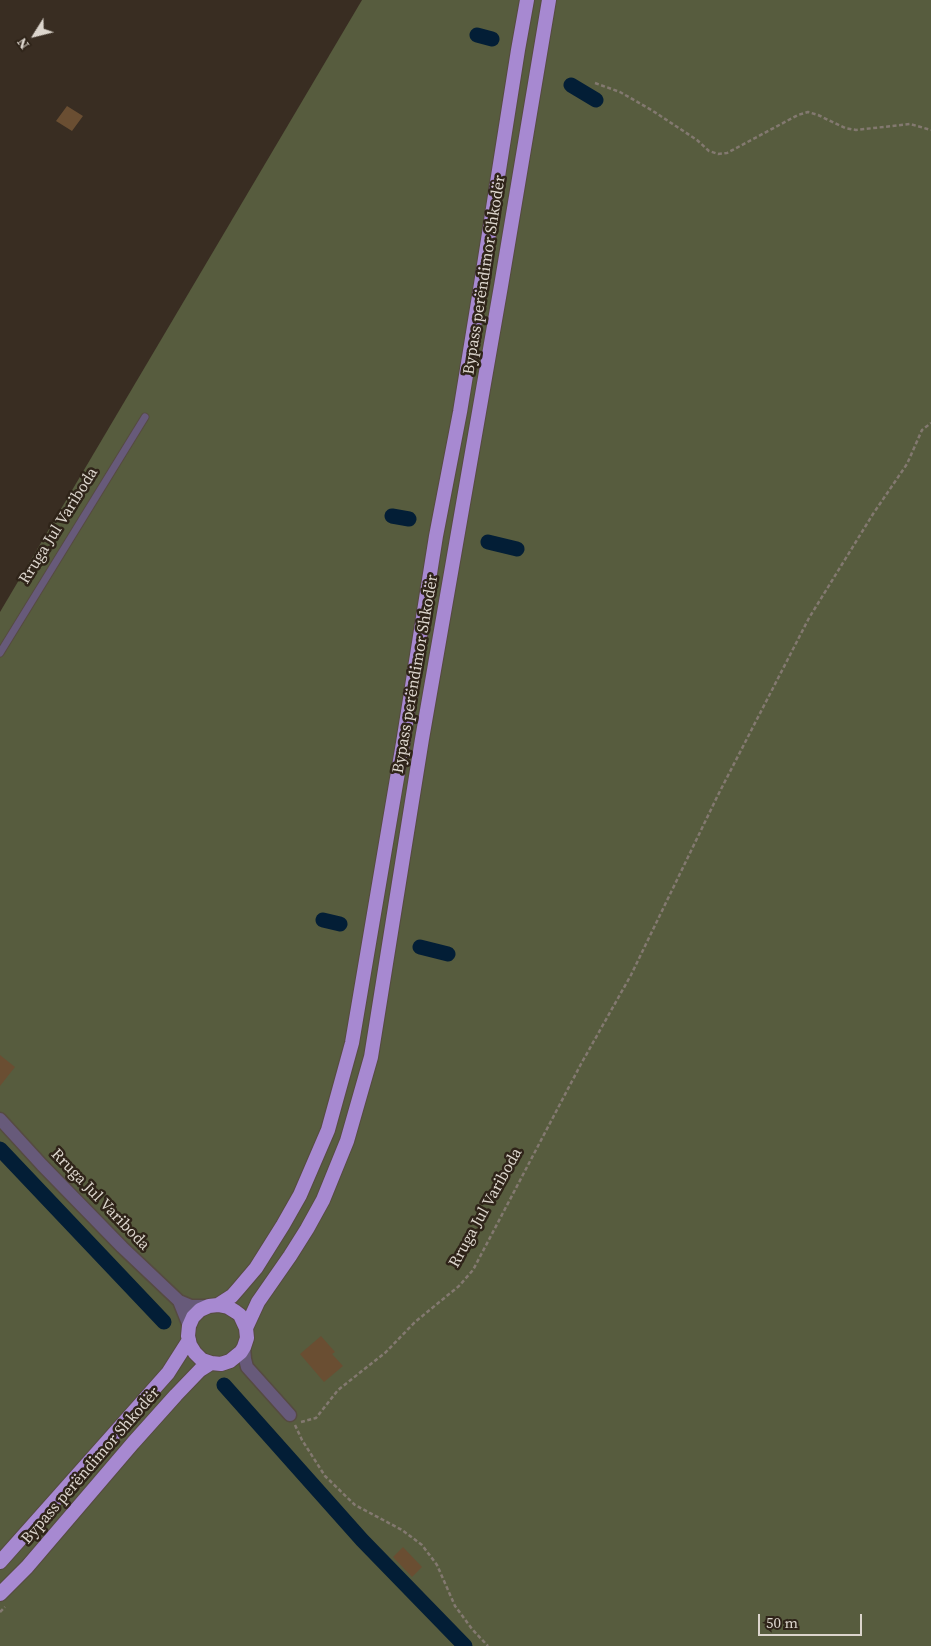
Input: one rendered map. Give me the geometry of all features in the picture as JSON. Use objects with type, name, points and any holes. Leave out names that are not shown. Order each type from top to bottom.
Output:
[{"type":"highway","name":"Bypass perëndimor Shkodër","points":[[189,1326],[200,1310],[213,1306],[232,1296],[256,1268],[300,1195],[328,1130],[352,1043],[436,536],[482,284],[527,0]]},
{"type":"highway","name":"Bypass perëndimor Shkodër","points":[[5,1598],[27,1566],[200,1370],[216,1363],[230,1361],[244,1347],[247,1338],[246,1328],[258,1302],[307,1229],[326,1192],[347,1141],[371,1057],[422,739],[502,286],[549,0]]},
{"type":"highway","points":[[213,1306],[228,1307],[236,1312],[240,1315],[246,1328]]},
{"type":"highway","points":[[189,1326],[190,1345],[195,1353],[202,1360],[216,1363]]},
{"type":"highway","name":"Bypass perëndimor Shkodër","points":[[0,1562],[168,1373],[189,1340]]},
{"type":"street","name":"Rruga Jul Variboda","points":[[0,1119],[76,1199],[179,1301],[189,1326]]},
{"type":"street","points":[[179,1301],[191,1306],[213,1306]]},
{"type":"street","points":[[244,1347],[245,1359],[252,1373],[290,1415]]},
{"type":"street","points":[[216,1363],[231,1364],[252,1373]]},
{"type":"lane","name":"Rruga Jul Variboda","points":[[0,652],[145,417]]},
{"type":"path","points":[[595,83],[620,92],[653,111],[697,140],[709,151],[718,154],[727,153],[798,115],[808,112],[845,128],[856,130],[910,124],[931,130]]},
{"type":"path","name":"Rruga Jul Variboda","points":[[290,1415],[302,1422],[316,1418],[338,1390],[386,1352],[415,1322],[459,1286],[473,1270],[582,1064],[632,975],[718,795],[809,618],[873,514],[907,464],[922,430],[931,423]]},
{"type":"path","points":[[290,1415],[302,1440],[325,1476],[355,1505],[402,1530],[422,1545],[437,1566],[455,1606],[472,1629],[488,1646]]},
{"type":"path","points":[[0,1612],[5,1598]]},
{"type":"green space","points":[[362,0],[931,0],[931,1646],[0,1646],[0,612]]},
{"type":"building","points":[[67,106],[83,116],[72,131],[56,121]]},
{"type":"building","points":[[0,1055],[15,1067],[0,1086]]},
{"type":"building","points":[[321,1336],[335,1352],[332,1354],[343,1366],[324,1382],[300,1354]]},
{"type":"building","points":[[403,1547],[422,1567],[412,1577],[393,1557]]},
{"type":"waterway","points":[[477,35],[492,39]]},
{"type":"waterway","points":[[571,85],[596,100]]},
{"type":"waterway","points":[[392,516],[409,519]]},
{"type":"waterway","points":[[488,542],[517,549]]},
{"type":"waterway","points":[[323,920],[340,924]]},
{"type":"waterway","points":[[420,947],[448,954]]},
{"type":"waterway","points":[[0,1149],[164,1322]]},
{"type":"waterway","points":[[224,1385],[362,1540],[465,1646]]}]
